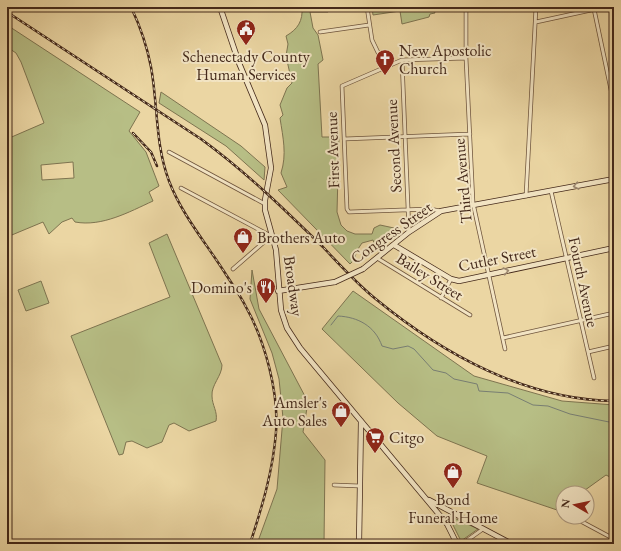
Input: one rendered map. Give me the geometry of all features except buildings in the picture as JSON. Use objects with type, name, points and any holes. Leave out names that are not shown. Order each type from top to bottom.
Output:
[{"type":"street","name":"Broadway","points":[[220,7],[239,62],[266,127],[271,168],[265,204],[271,236],[276,250],[278,291],[284,321],[300,348],[426,498],[451,530],[457,544]]},
{"type":"street","points":[[367,7],[372,40],[385,67],[402,60],[466,58]]},
{"type":"street","name":"Third Avenue","points":[[466,7],[466,58],[474,206],[505,349]]},
{"type":"street","points":[[526,196],[536,7]]},
{"type":"street","points":[[536,22],[605,7]]},
{"type":"street","points":[[594,10],[612,86],[614,104]]},
{"type":"street","points":[[320,32],[369,25]]},
{"type":"street","name":"Second Avenue","points":[[402,60],[409,232]]},
{"type":"street","name":"First Avenue","points":[[385,67],[342,86],[347,209],[349,212],[408,209]]},
{"type":"street","points":[[344,139],[470,134]]},
{"type":"street","points":[[169,152],[265,204]]},
{"type":"street","name":"Congress Street","points":[[278,291],[335,282],[363,269],[409,232],[441,211],[614,179]]},
{"type":"street","points":[[182,188],[271,236],[233,269]]},
{"type":"street","name":"Fourth Avenue","points":[[551,191],[594,378]]},
{"type":"street","points":[[408,209],[428,209],[441,211]]},
{"type":"street","name":"Cutler Street","points":[[394,245],[452,279],[459,281],[614,248]]},
{"type":"street","name":"Bailey Street","points":[[377,258],[470,315]]},
{"type":"street","points":[[441,298],[452,279]]},
{"type":"street","points":[[503,338],[614,313]]},
{"type":"street","points":[[588,352],[614,346]]},
{"type":"street","points":[[358,544],[360,421]]},
{"type":"street","points":[[334,485],[360,486]]},
{"type":"street","points":[[426,498],[512,544]]},
{"type":"street","points":[[588,525],[614,539]]},
{"type":"street","points":[[462,544],[484,529]]},
{"type":"green space","points":[[302,7],[327,7],[328,12],[310,12],[313,28],[318,35],[323,60],[318,64],[322,137],[339,137],[337,212],[341,225],[347,231],[355,234],[372,234],[374,228],[380,225],[394,228],[394,236],[377,251],[373,240],[362,243],[356,252],[355,259],[350,264],[278,190],[287,187],[281,173],[284,153],[280,118],[283,115],[280,105],[287,88],[292,83],[286,56],[288,44],[286,36],[299,24],[302,16]]},
{"type":"green space","points":[[372,7],[433,7],[435,13],[430,14],[429,17],[402,24],[400,11],[373,15]]},
{"type":"green space","points":[[7,25],[140,112],[129,131],[146,152],[159,186],[149,192],[153,201],[115,218],[85,223],[75,222],[72,218],[62,222],[49,234],[43,222],[7,237],[7,139],[44,123],[21,62],[16,53],[7,47]],"holes":[[[73,162],[74,178],[42,180],[41,165]]]},
{"type":"green space","points":[[161,92],[241,146],[265,167],[264,180],[226,146],[159,103]]},
{"type":"green space","points":[[167,234],[222,365],[222,369],[212,392],[216,421],[189,431],[174,423],[169,425],[162,442],[147,448],[132,441],[126,442],[123,454],[119,455],[71,336],[170,297],[149,243]]},
{"type":"green space","points":[[252,270],[259,309],[308,402],[303,432],[325,460],[324,544],[257,544],[277,489],[283,418],[279,379],[272,353],[250,299]]},
{"type":"green space","points":[[41,281],[49,303],[26,311],[18,290]]},
{"type":"green space","points":[[353,291],[474,376],[562,401],[614,405],[614,479],[606,475],[592,485],[555,485],[555,509],[477,483],[487,456],[437,436],[398,403],[322,329]]},
{"type":"green space","points":[[452,517],[478,529],[461,541],[450,519]]},
{"type":"waterway","points":[[331,325],[338,316],[352,318],[359,321],[375,333],[382,346],[393,349],[408,346],[414,349],[433,370],[446,373],[454,379],[477,384],[479,391],[508,393],[533,405],[548,406],[570,414],[614,423]]},
{"type":"railway","points":[[131,7],[143,36],[149,59],[161,153],[169,181],[187,217],[244,303],[265,351],[273,384],[276,417],[275,446],[266,489],[250,544]]},
{"type":"railway","points":[[7,12],[217,151],[249,177],[279,205],[370,294],[403,320],[430,338],[487,370],[518,383],[581,399],[614,401]]},
{"type":"railway","points":[[133,133],[151,152],[157,166]]},
{"type":"place","name":"Schenectady County Human Services","points":[[246,46]]},
{"type":"place","name":"New Apostolic Church","points":[[385,76]]},
{"type":"place","name":"Brothers Auto","points":[[243,254]]},
{"type":"place","name":"Domino's","points":[[266,304]]},
{"type":"place","name":"Amsler's Auto Sales","points":[[341,428]]},
{"type":"place","name":"Citgo","points":[[375,454]]},
{"type":"place","name":"Bond Funeral Home","points":[[453,489]]}]
